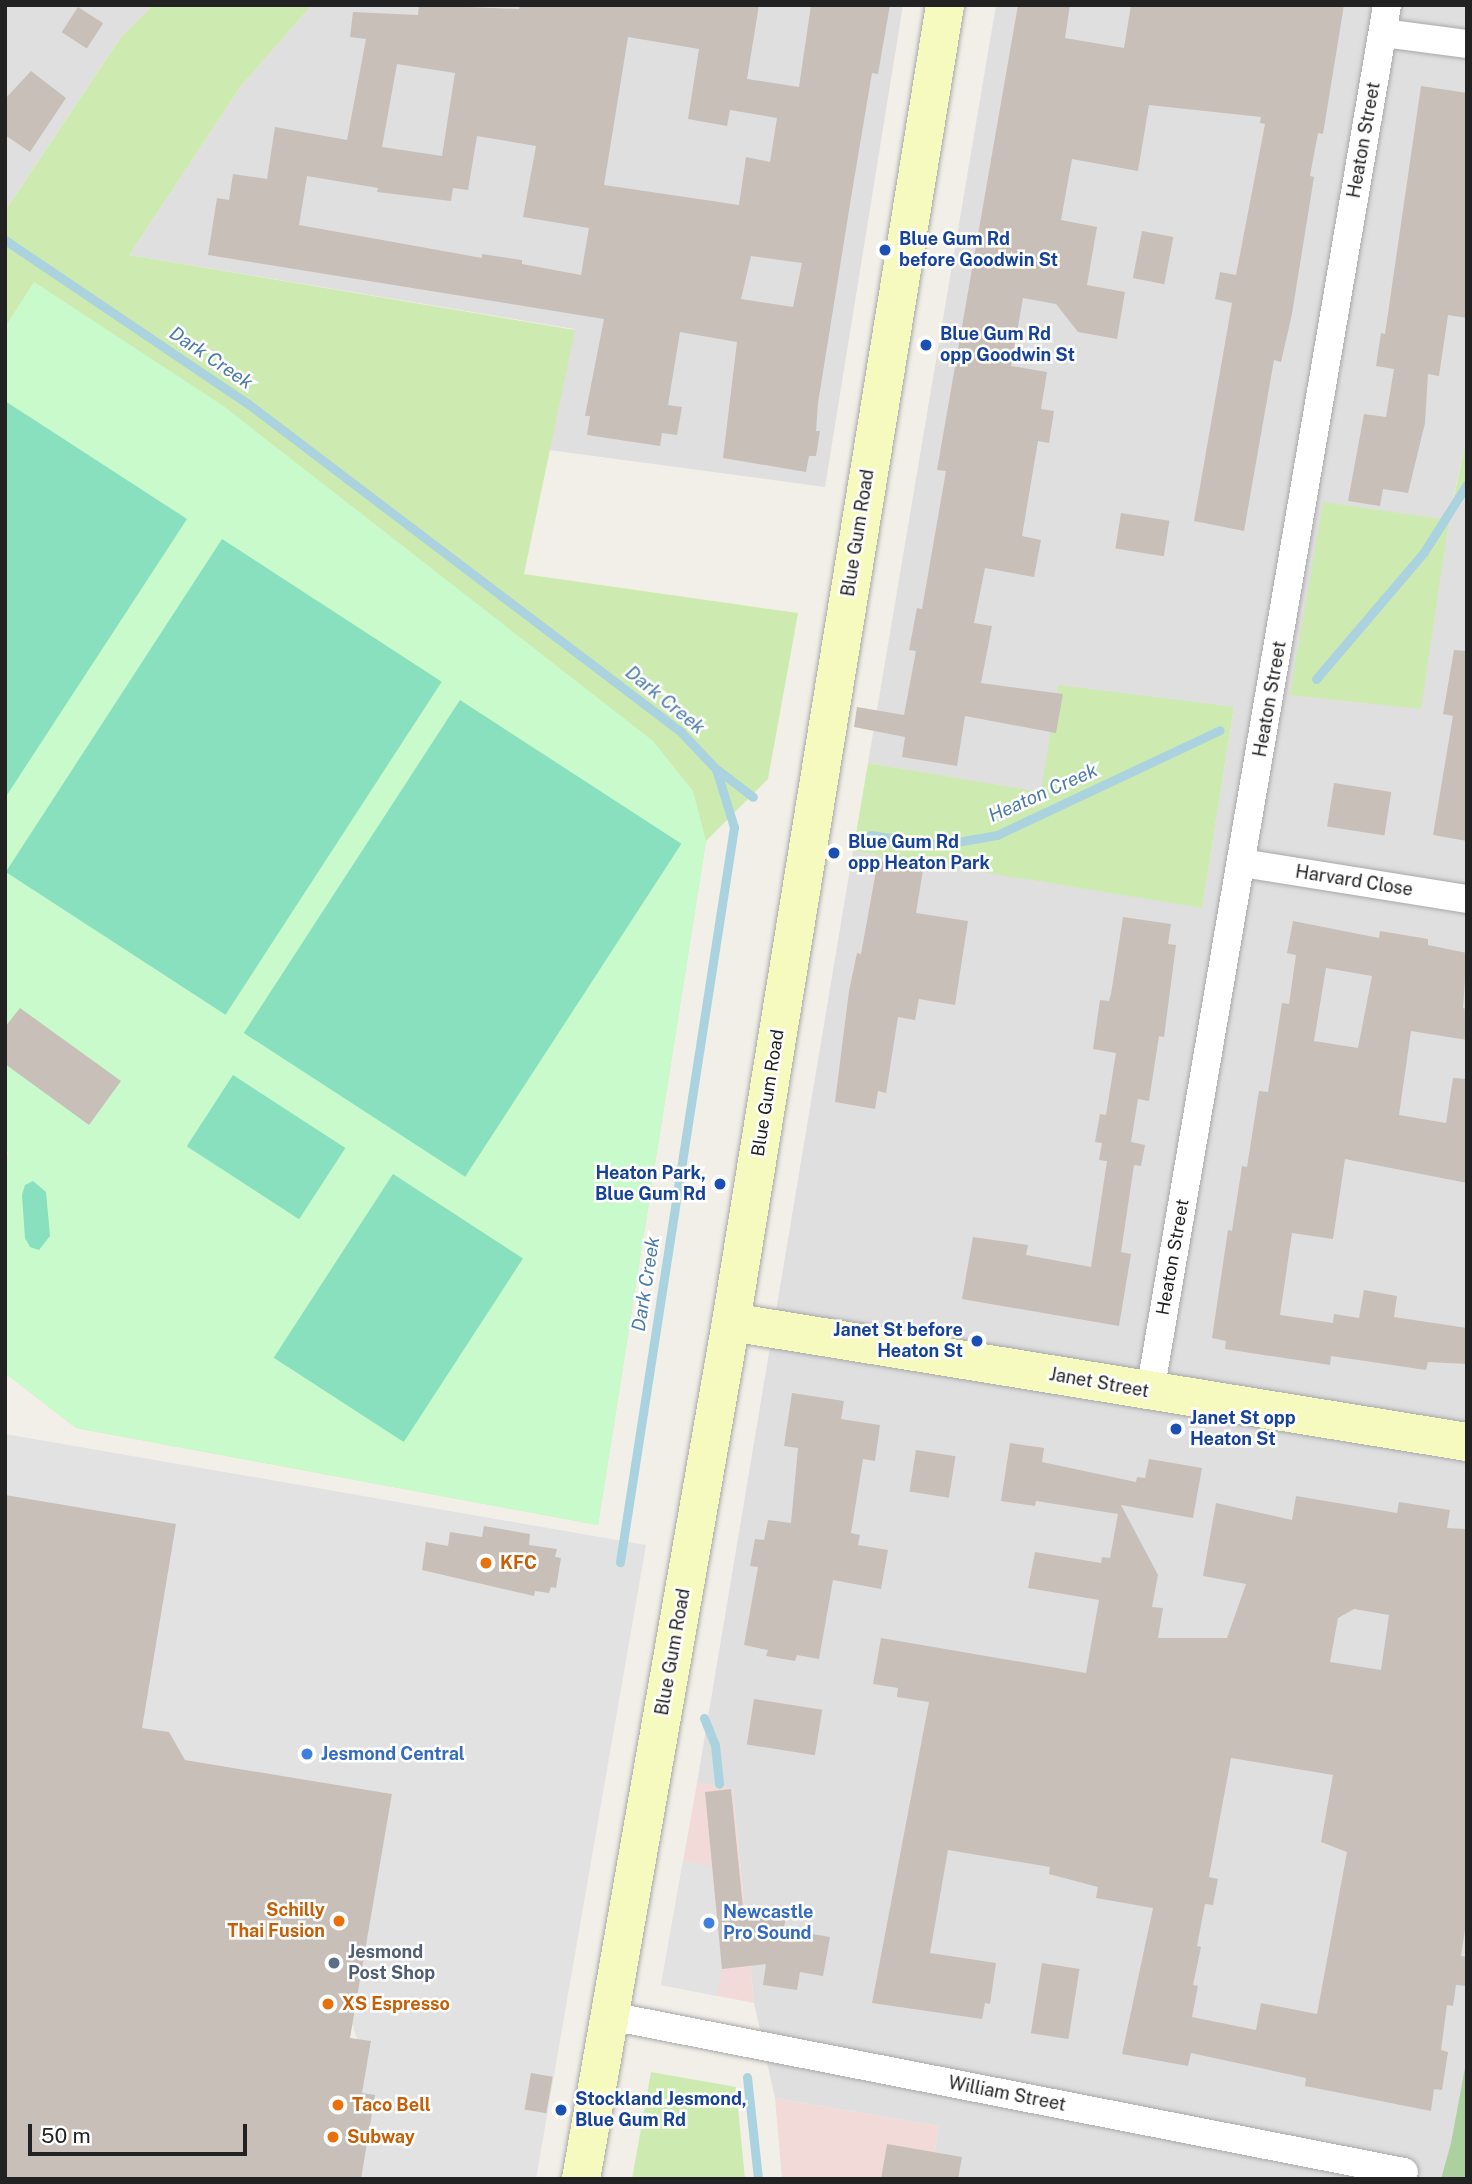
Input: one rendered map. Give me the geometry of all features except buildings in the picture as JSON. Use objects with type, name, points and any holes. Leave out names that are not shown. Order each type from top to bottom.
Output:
[{"type":"main road","name":"Blue Gum Road","points":[[581,2179],[731,1322],[946,5]]},
{"type":"main road","name":"Janet Street","points":[[731,1322],[1467,1442]]},
{"type":"street","name":"Heaton Street","points":[[1150,1392],[1387,5]]},
{"type":"street","points":[[1382,33],[1467,44]]},
{"type":"street","name":"Harvard Close","points":[[1242,863],[1467,899]]},
{"type":"street","name":"William Street","points":[[610,2017],[1404,2172]]},
{"type":"shaded area","points":[[5,5],[153,5],[121,37],[5,211]]},
{"type":"shaded area","points":[[312,5],[903,5],[825,487],[549,450],[574,329],[129,255],[241,86]]},
{"type":"shaded area","points":[[996,5],[1467,5],[1467,435],[1449,518],[1467,496],[1467,2179],[930,2179],[939,2126],[775,2098],[754,2003],[733,1790],[697,1783],[853,851],[1202,907],[1234,707],[1041,793],[868,763]]},
{"type":"shaded area","points":[[5,1434],[646,1545],[536,2179],[334,2179],[364,2081],[371,2042],[357,2039],[352,2023],[392,1794],[185,1760],[169,1732],[142,1728],[5,1495]]},
{"type":"shaded area","name":"Newcastle Pro Sound","points":[[697,1783],[733,1789],[754,2003],[661,1985]]},
{"type":"shaded area","points":[[683,1861],[712,1866],[722,1969],[717,1996],[661,1985]]},
{"type":"shaded area","points":[[775,2098],[939,2126],[930,2179],[782,2179]]},
{"type":"green space","points":[[153,5],[312,5],[241,86],[129,255],[575,330],[524,574],[798,613],[768,779],[706,841],[598,1525],[76,1428],[5,1373],[5,1159],[9,1153],[5,1150],[5,211],[121,37]]},
{"type":"green space","points":[[34,282],[222,405],[653,741],[693,791],[706,841],[598,1525],[76,1428],[5,1373],[5,1159],[9,1153],[5,1150],[5,327]]},
{"type":"green space","points":[[5,401],[187,519],[5,798]]},
{"type":"green space","points":[[1467,435],[1467,495],[1449,520]]},
{"type":"green space","points":[[1323,502],[1449,520],[1421,709],[1290,695]]},
{"type":"green space","points":[[222,539],[442,682],[226,1015],[6,872]]},
{"type":"green space","points":[[1058,685],[1234,707],[1202,908],[853,851],[868,763],[1041,792]]},
{"type":"green space","points":[[460,700],[681,844],[465,1177],[244,1033]]},
{"type":"green space","points":[[233,1075],[345,1148],[299,1219],[187,1146]]},
{"type":"green space","points":[[393,1174],[523,1258],[404,1442],[274,1358]]},
{"type":"green space","points":[[33,1181],[46,1192],[50,1236],[39,1250],[30,1247],[25,1238],[22,1195],[25,1185]]},
{"type":"green space","points":[[1467,2057],[1467,2179],[1441,2179],[1451,2143]]},
{"type":"green space","points":[[651,2072],[736,2087],[745,2179],[632,2179]]},
{"type":"waterway","name":"Dark Creek","points":[[5,240],[247,403],[681,732],[716,769],[734,827],[620,1562]]},
{"type":"waterway","name":"Heaton Creek","points":[[1316,679],[1424,552],[1467,484]]},
{"type":"waterway","name":"Heaton Creek","points":[[870,835],[940,845],[997,835],[1220,730]]},
{"type":"waterway","name":"Heaton Creek","points":[[718,770],[753,797]]},
{"type":"waterway","name":"Dark Creek","points":[[704,1718],[715,1745],[719,1784]]},
{"type":"waterway","name":"Dark Creek","points":[[747,2077],[758,2179]]},
{"type":"place","name":"Blue Gum Rd before Goodwin St","points":[[885,250]]},
{"type":"place","name":"Blue Gum Rd opp Goodwin St","points":[[926,345]]},
{"type":"place","name":"Blue Gum Rd opp Heaton Park","points":[[834,853]]},
{"type":"place","name":"Heaton Park, Blue Gum Rd","points":[[720,1184]]},
{"type":"place","name":"Janet St before Heaton St","points":[[977,1341]]},
{"type":"place","name":"Janet St opp Heaton St","points":[[1176,1429]]},
{"type":"place","name":"KFC","points":[[486,1563]]},
{"type":"place","name":"Jesmond Central","points":[[307,1754]]},
{"type":"place","name":"Schilly Thai Fusion","points":[[339,1921]]},
{"type":"place","name":"Newcastle Pro Sound","points":[[709,1923]]},
{"type":"place","name":"Jesmond Post Shop","points":[[334,1963]]},
{"type":"place","name":"XS Espresso","points":[[328,2004]]},
{"type":"place","name":"Taco Bell","points":[[338,2105]]},
{"type":"place","name":"Stockland Jesmond, Blue Gum Rd","points":[[561,2110]]},
{"type":"place","name":"Subway","points":[[333,2137]]}]
